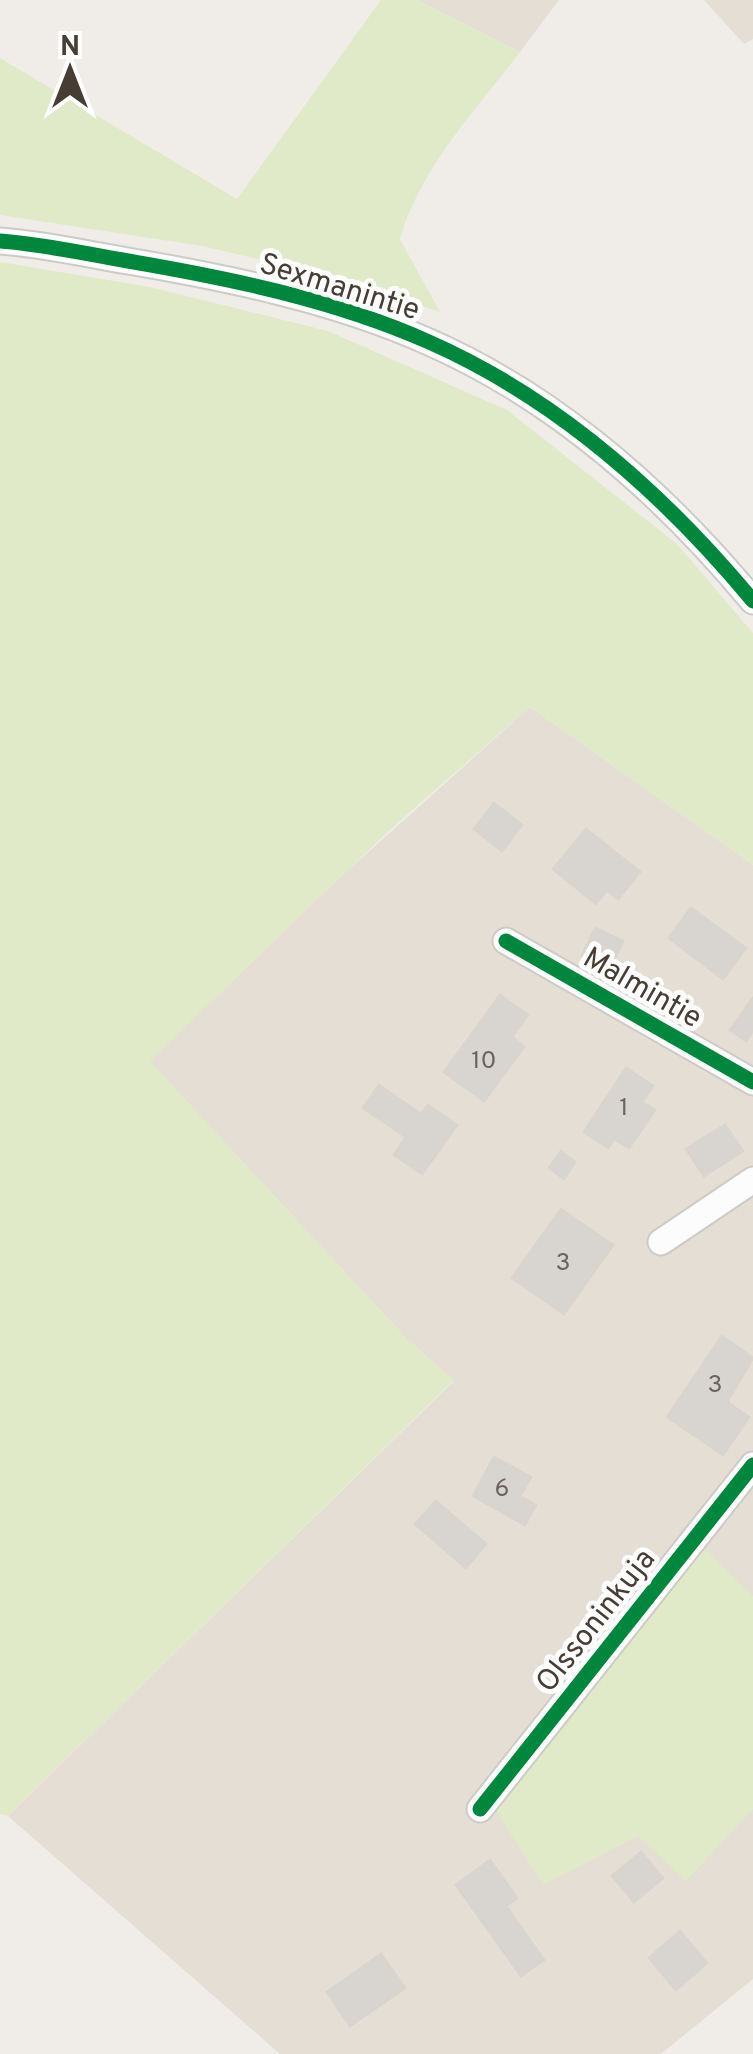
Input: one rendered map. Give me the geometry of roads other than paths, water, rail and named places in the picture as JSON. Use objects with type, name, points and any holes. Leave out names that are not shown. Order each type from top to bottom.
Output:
[{"type":"street","name":"Sexmanintie","points":[[0,241],[194,272],[336,309],[430,342],[518,392],[625,467],[698,534],[753,601]]},
{"type":"street","name":"Malmintie","points":[[506,941],[753,1082]]},
{"type":"street","points":[[662,1242],[753,1180]]},
{"type":"street","name":"Olssoninkuja","points":[[480,1809],[753,1465]]}]
